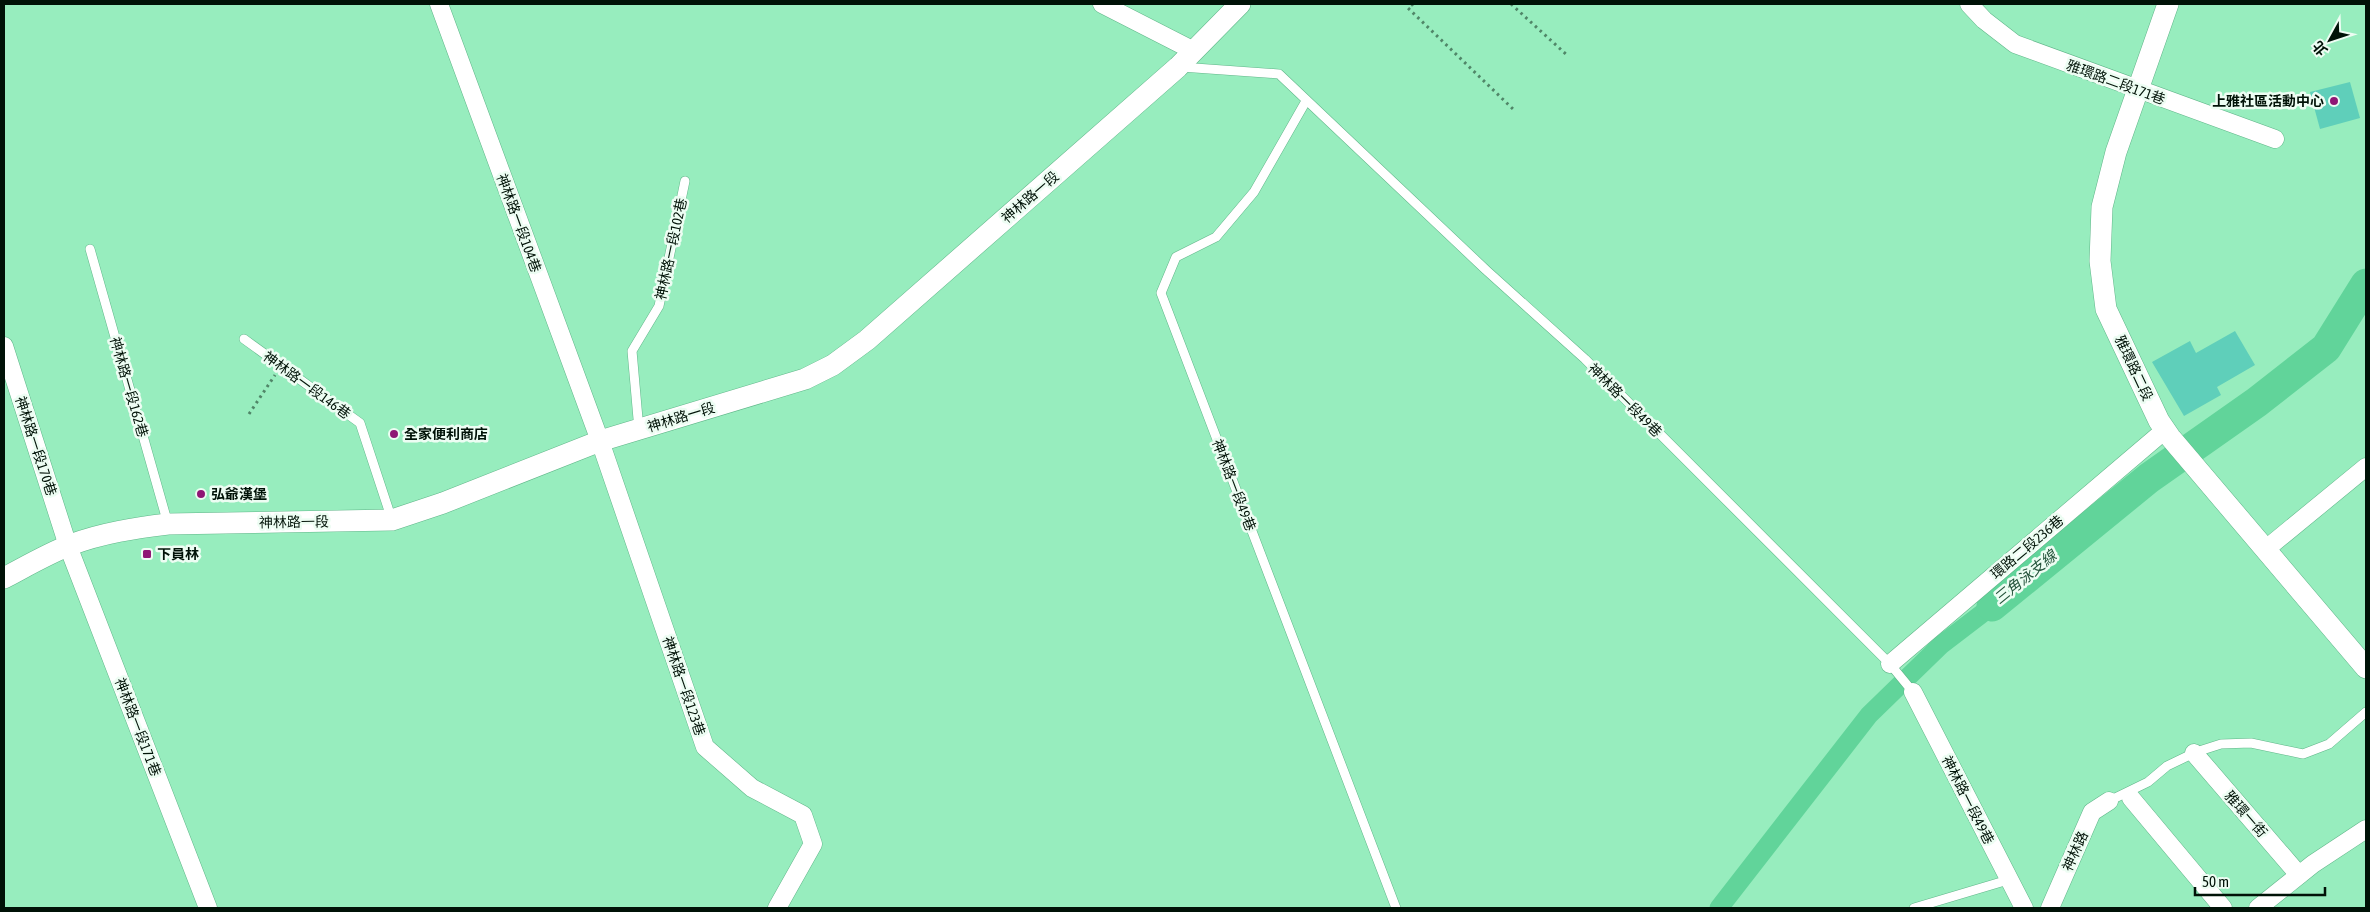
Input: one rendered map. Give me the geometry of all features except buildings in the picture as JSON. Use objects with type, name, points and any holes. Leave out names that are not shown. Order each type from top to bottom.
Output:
[{"type":"street","name":"神林路一段104巷","points":[[439,4],[600,441]]},
{"type":"street","points":[[1102,4],[1194,51]]},
{"type":"street","name":"神林路一段","points":[[4,578],[68,546],[104,534],[168,524],[392,520],[443,503],[600,441],[797,382],[833,365],[867,340],[1178,67],[1240,4]]},
{"type":"street","name":"雅環路二段171巷","points":[[1969,4],[1984,20],[2015,44],[2276,139]]},
{"type":"street","name":"雅環路二段","points":[[2168,4],[2116,152],[2102,207],[2100,261],[2106,309],[2159,421],[2197,469],[2366,668]]},
{"type":"street","name":"神林路一段170巷","points":[[4,346],[68,546]]},
{"type":"street","name":"環路二段236巷","points":[[1891,665],[2168,433]]},
{"type":"street","name":"神林路一段123巷","points":[[600,441],[705,748],[752,788],[803,815],[813,844],[777,908]]},
{"type":"street","points":[[2266,549],[2366,467]]},
{"type":"street","name":"神林路一段171巷","points":[[68,546],[208,908]]},
{"type":"street","name":"神林路一段49巷","points":[[1913,692],[2024,908]]},
{"type":"street","name":"雅環一街","points":[[2194,753],[2299,875]]},
{"type":"street","points":[[2131,798],[2223,908]]},
{"type":"street","name":"神林路","points":[[2050,908],[2092,812],[2109,801]]},
{"type":"street","points":[[2258,908],[2299,875],[2366,829]]},
{"type":"lane","name":"神林路一段49巷","points":[[1178,67],[1279,74],[1486,270],[1585,360],[1891,665],[1913,692]]},
{"type":"lane","name":"神林路一段49巷","points":[[1306,101],[1254,192],[1216,237],[1176,257],[1161,293],[1396,908]]},
{"type":"lane","name":"神林路一段102巷","points":[[639,430],[632,350],[659,306],[685,181]]},
{"type":"lane","name":"神林路一段162巷","points":[[90,249],[168,524]]},
{"type":"lane","name":"神林路一段146巷","points":[[244,339],[360,423],[392,520]]},
{"type":"lane","points":[[2109,801],[2148,782],[2167,766],[2194,753],[2221,744],[2251,743],[2302,754],[2329,744],[2366,712]]},
{"type":"lane","points":[[1914,908],[2008,880]]},
{"type":"path","points":[[1413,4],[1408,8],[1514,110]]},
{"type":"path","points":[[1511,4],[1568,56]]},
{"type":"path","points":[[249,414],[281,366]]},
{"type":"waterway","name":"三角泳支線","points":[[1992,606],[2149,478],[2257,402],[2326,348],[2366,284]]},
{"type":"waterway","name":"三角泳支線","points":[[1719,908],[1869,715],[1941,645],[1992,606]]},
{"type":"place","name":"上雅社區活動中心","points":[[2334,101]]},
{"type":"place","name":"全家便利商店","points":[[394,434]]},
{"type":"place","name":"弘爺漢堡","points":[[201,494]]},
{"type":"place","name":"下員林","points":[[147,554]]}]
